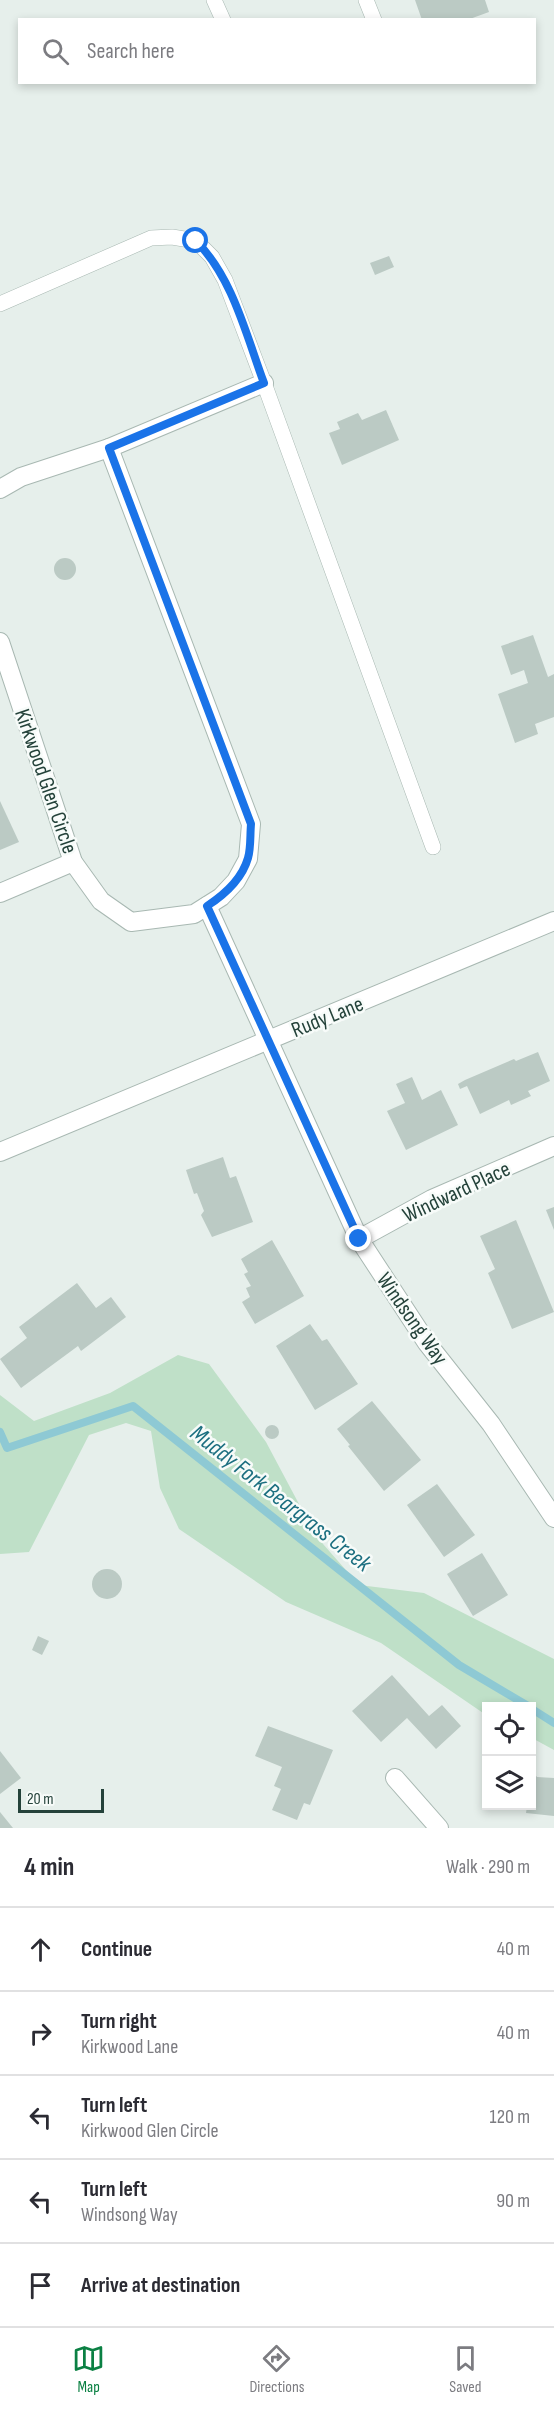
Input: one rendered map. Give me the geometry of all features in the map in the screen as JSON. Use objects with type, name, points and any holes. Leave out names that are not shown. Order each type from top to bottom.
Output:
[{"type":"street","points":[[0,489],[21,477],[109,448],[264,383]]},
{"type":"street","name":"Kirkwood Glen Circle","points":[[0,642],[73,862],[101,901],[130,921],[194,914],[221,897],[236,880],[248,859],[251,824],[109,448]]},
{"type":"street","points":[[0,893],[73,862]]},
{"type":"street","name":"Windsong Way","points":[[207,906],[330,1180],[359,1239],[427,1343],[491,1424],[554,1518]]},
{"type":"street","name":"Rudy Lane","points":[[0,1152],[554,921]]},
{"type":"street","name":"Windward Place","points":[[359,1239],[432,1199],[554,1146]]},
{"type":"street","points":[[394,1778],[439,1828]]},
{"type":"lane","points":[[214,0],[222,18]]},
{"type":"lane","points":[[366,0],[373,18]]},
{"type":"lane","points":[[0,304],[151,238],[172,237],[196,241],[212,257],[225,280],[264,383],[433,847]]},
{"type":"green space","points":[[178,1355],[209,1364],[266,1442],[316,1536],[359,1585],[424,1593],[554,1659],[554,1750],[536,1740],[536,1702],[482,1702],[482,1712],[381,1643],[286,1602],[179,1529],[160,1488],[151,1431],[126,1423],[89,1435],[29,1552],[0,1554],[0,1395],[34,1421],[110,1393]]},
{"type":"building","points":[[415,0],[485,0],[489,12],[472,18],[421,18]]},
{"type":"building","points":[[389,256],[394,267],[375,275],[370,263]]},
{"type":"building","points":[[386,410],[399,440],[342,465],[329,433],[340,429],[337,422],[358,413],[362,420]]},
{"type":"building","points":[[65,558],[73,561],[76,569],[73,577],[65,580],[57,577],[54,569],[57,561]]},
{"type":"building","points":[[533,635],[548,677],[554,674],[554,717],[535,724],[538,734],[515,743],[498,694],[528,683],[524,670],[511,675],[501,646]]},
{"type":"building","points":[[0,801],[19,842],[0,850]]},
{"type":"building","points":[[538,1052],[550,1081],[528,1091],[531,1096],[511,1105],[509,1100],[480,1114],[467,1086],[460,1089],[458,1084],[465,1080],[514,1059],[516,1061]]},
{"type":"building","points":[[412,1077],[422,1100],[441,1090],[458,1125],[406,1150],[387,1111],[405,1103],[396,1084]]},
{"type":"building","points":[[223,1157],[230,1178],[236,1176],[253,1222],[212,1237],[201,1215],[204,1211],[197,1193],[194,1194],[186,1170]]},
{"type":"building","points":[[554,1207],[554,1230],[546,1210]]},
{"type":"building","points":[[516,1220],[554,1312],[512,1329],[488,1273],[495,1269],[480,1236]]},
{"type":"building","points":[[272,1240],[304,1296],[255,1324],[242,1302],[250,1297],[246,1288],[251,1286],[244,1274],[248,1272],[241,1259]]},
{"type":"building","points":[[77,1283],[96,1308],[111,1297],[126,1317],[81,1351],[78,1346],[21,1388],[0,1359],[27,1338],[19,1327]]},
{"type":"building","points":[[310,1324],[322,1341],[327,1339],[358,1384],[315,1410],[276,1346]]},
{"type":"building","points":[[372,1401],[421,1460],[384,1491],[337,1429]]},
{"type":"building","points":[[272,1425],[277,1427],[279,1432],[277,1437],[272,1439],[267,1437],[265,1432],[267,1427]]},
{"type":"building","points":[[437,1484],[475,1535],[444,1557],[407,1505]]},
{"type":"building","points":[[482,1553],[508,1595],[473,1616],[447,1574]]},
{"type":"building","points":[[107,1569],[118,1573],[122,1584],[118,1595],[107,1599],[96,1595],[92,1584],[96,1573]]},
{"type":"building","points":[[38,1636],[49,1641],[42,1655],[32,1650]]},
{"type":"building","points":[[392,1675],[429,1716],[442,1705],[461,1726],[436,1749],[407,1718],[381,1742],[352,1711]]},
{"type":"building","points":[[268,1726],[333,1750],[310,1805],[304,1803],[297,1820],[272,1810],[281,1789],[274,1786],[282,1767],[255,1756]]},
{"type":"building","points":[[0,1751],[21,1778],[0,1794]]},
{"type":"building","points":[[536,1776],[554,1778],[554,1816],[526,1813],[526,1810],[536,1810]]},
{"type":"building","points":[[0,1812],[13,1828],[0,1828]]},
{"type":"waterway","name":"Muddy Fork Beargrass Creek","points":[[0,1432],[7,1448],[133,1406],[459,1665],[521,1702]]},
{"type":"waterway","name":"Muddy Fork Beargrass Creek","points":[[536,1712],[554,1723]]},
{"type":"route","points":[[196,241],[212,257],[225,280],[264,383],[109,448],[251,824],[248,859],[236,880],[221,897],[207,906],[330,1180],[359,1239]]}]
